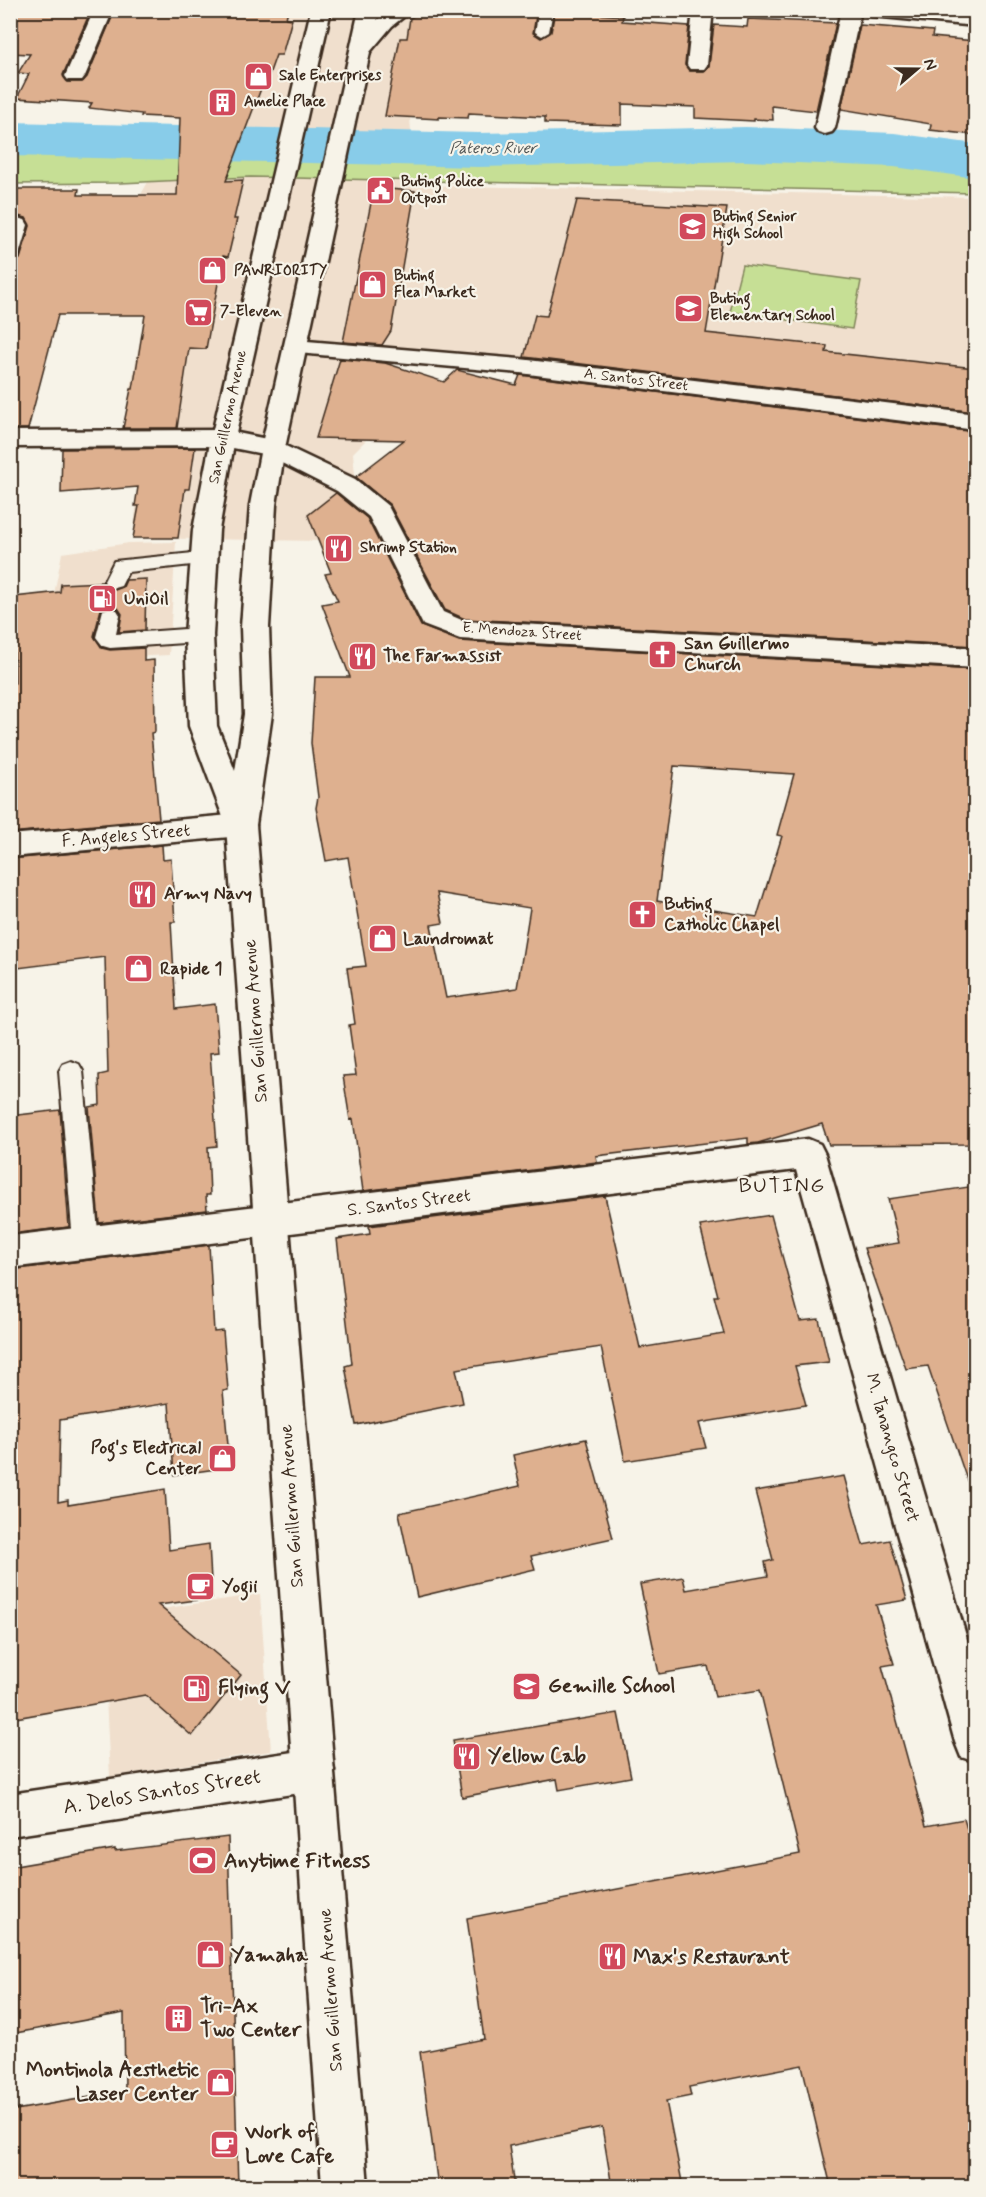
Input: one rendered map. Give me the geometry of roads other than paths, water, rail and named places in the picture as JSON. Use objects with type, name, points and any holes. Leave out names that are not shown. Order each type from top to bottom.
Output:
[{"type":"main road","points":[[75,76],[104,10]]},
{"type":"main road","name":"San Guillermo Avenue","points":[[345,2187],[241,825],[258,714],[255,627],[263,505],[273,448],[369,10]]},
{"type":"main road","points":[[359,53],[373,34],[391,17],[403,10]]},
{"type":"main road","points":[[697,65],[703,10]]},
{"type":"main road","points":[[825,128],[851,10]]},
{"type":"main road","points":[[872,10],[975,20]]},
{"type":"main road","name":"San Guillermo Avenue","points":[[241,825],[203,726],[199,635],[203,558],[208,513],[223,438],[296,118],[316,14]]},
{"type":"main road","points":[[10,253],[17,225]]},
{"type":"main road","name":"A. Santos Street","points":[[295,347],[520,366],[975,422]]},
{"type":"main road","name":"E. Mendoza Street","points":[[10,439],[223,438],[273,448],[346,485],[379,512],[433,618],[460,630],[975,658]]},
{"type":"main road","name":"F. Angeles Street","points":[[10,846],[241,825]]},
{"type":"main road","name":"S. Santos Street","points":[[10,1252],[808,1154]]},
{"type":"main road","name":"M. Tanangco Street","points":[[808,1154],[975,1742]]},
{"type":"main road","name":"A. Delos Santos Street","points":[[10,1815],[313,1770]]},
{"type":"lane","points":[[542,32],[546,10]]},
{"type":"lane","points":[[114,581],[122,566],[203,558]]},
{"type":"lane","points":[[110,615],[106,637],[110,641],[199,635]]},
{"type":"lane","points":[[72,1071],[86,1242]]},
{"type":"waterway","name":"Pateros River","points":[[10,139],[478,150],[746,144],[894,150],[976,161]]},
{"type":"place","name":"Sale Enterprises","points":[[258,76]]},
{"type":"place","name":"Amelie Place","points":[[223,102]]},
{"type":"place","name":"Buting Police Outpost","points":[[380,191]]},
{"type":"place","name":"Buting Senior High School","points":[[692,226]]},
{"type":"place","name":"PAWRIORITY","points":[[213,271]]},
{"type":"place","name":"Buting Flea Market","points":[[373,285]]},
{"type":"place","name":"Buting Elementary School","points":[[689,308]]},
{"type":"place","name":"7-Eleven","points":[[199,312]]},
{"type":"place","name":"Shrimp Station","points":[[339,548]]},
{"type":"place","name":"UniOil","points":[[103,599]]},
{"type":"place","name":"San Guillermo Church","points":[[663,654]]},
{"type":"place","name":"The Farmassist","points":[[362,656]]},
{"type":"place","name":"Army Navy","points":[[143,894]]},
{"type":"place","name":"Buting Catholic Chapel","points":[[643,914]]},
{"type":"place","name":"Laundromat","points":[[382,939]]},
{"type":"place","name":"Rapide 1","points":[[139,969]]},
{"type":"place","name":"Pog's Electrical Center","points":[[222,1458]]},
{"type":"place","name":"Yogii","points":[[201,1587]]},
{"type":"place","name":"Gemille School","points":[[527,1686]]},
{"type":"place","name":"Flying V","points":[[197,1688]]},
{"type":"place","name":"Yellow Cab","points":[[467,1756]]},
{"type":"place","name":"Anytime Fitness","points":[[203,1861]]},
{"type":"place","name":"Yamaha","points":[[210,1955]]},
{"type":"place","name":"Max's Restaurant","points":[[612,1957]]},
{"type":"place","name":"Tri-Ax Two Center","points":[[179,2018]]},
{"type":"place","name":"Montinola Aesthetic Laser Center","points":[[220,2082]]},
{"type":"place","name":"Work of Love Cafe","points":[[224,2144]]},
{"type":"district","name":"BUTING","points":[[782,1186]]}]
